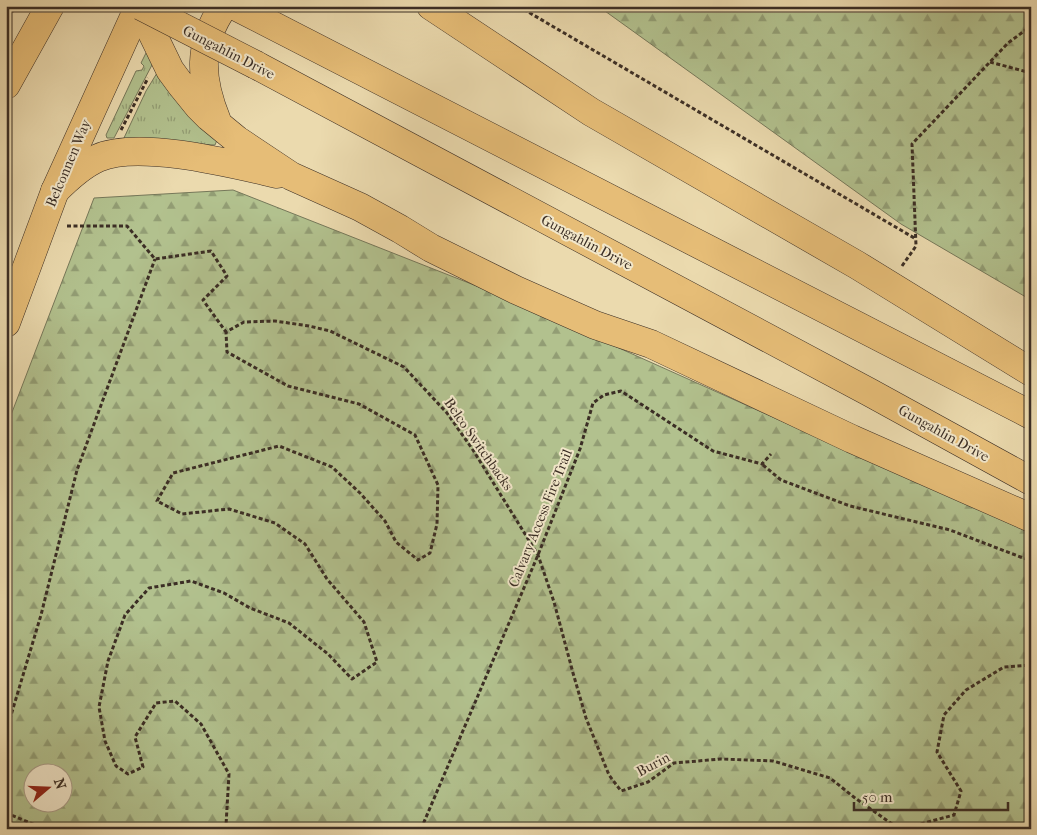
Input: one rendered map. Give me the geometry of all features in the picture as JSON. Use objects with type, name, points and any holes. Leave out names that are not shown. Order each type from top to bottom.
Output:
[{"type":"main road","points":[[6,85],[50,6]]},
{"type":"main road","points":[[139,6],[170,70],[198,106],[237,140],[291,176],[360,207],[431,248],[516,290],[594,325],[666,351],[852,439],[1031,518]]},
{"type":"main road","name":"Gungahlin Drive","points":[[139,6],[256,65],[869,392],[1031,481]]},
{"type":"main road","name":"Belconnen Way","points":[[6,323],[55,190],[139,6]]},
{"type":"main road","points":[[218,125],[210,105],[203,63],[207,38],[224,6]]},
{"type":"main road","points":[[235,6],[1031,415]]},
{"type":"main road","points":[[431,6],[591,112],[857,265],[1031,372]]},
{"type":"main road","points":[[55,190],[86,164],[107,155],[126,152],[189,156],[291,176]]},
{"type":"path","points":[[6,24],[15,6]]},
{"type":"path","points":[[518,6],[916,239]]},
{"type":"path","points":[[902,266],[916,246],[912,144],[1008,42],[1031,26]]},
{"type":"path","points":[[990,62],[1031,74]]},
{"type":"path","points":[[118,137],[149,77]]},
{"type":"path","points":[[59,226],[127,226],[155,259]]},
{"type":"path","points":[[155,259],[212,251],[227,276],[203,300],[226,332],[227,352],[288,386],[358,404],[415,435],[438,485],[438,524],[430,553],[418,560],[396,542],[385,521],[360,493],[332,467],[278,446],[173,473],[157,501],[182,514],[229,509],[275,523],[305,544],[326,579],[364,622],[377,662],[352,679],[328,654],[289,623],[250,608],[224,593],[191,582],[149,588],[124,615],[108,661],[99,707],[105,741],[116,766],[128,774],[143,768],[135,736],[156,703],[174,701],[201,724],[229,774],[226,825],[224,829]]},
{"type":"path","points":[[6,732],[41,615],[77,470],[155,259]]},
{"type":"path","name":"Belco Switchbacks","points":[[226,332],[244,322],[275,321],[308,326],[330,332],[404,367],[452,420],[473,450],[538,555]]},
{"type":"path","name":"Calvary Access Fire Trail","points":[[421,829],[538,555],[580,449],[593,403],[604,395],[621,390],[713,451],[762,464]]},
{"type":"path","points":[[771,454],[762,464],[781,480],[850,506],[950,530],[1031,561]]},
{"type":"path","name":"Burin","points":[[538,555],[554,602],[586,718],[610,775],[621,791],[648,782],[674,763],[721,759],[773,761],[830,778],[900,829],[954,815],[961,791],[937,752],[944,715],[966,690],[1004,667],[1031,665]]},
{"type":"path","points":[[6,813],[45,829]]},
{"type":"green space","points":[[598,6],[1031,6],[1031,300],[901,224]]},
{"type":"green space","points":[[146,53],[149,53],[153,63],[114,138],[107,138],[106,135],[136,71],[142,70],[144,66],[141,63]]},
{"type":"green space","points":[[157,73],[217,140],[215,145],[123,140],[146,91]]},
{"type":"green space","points":[[233,190],[512,300],[1031,533],[1031,829],[6,829],[6,428],[94,198]]}]
